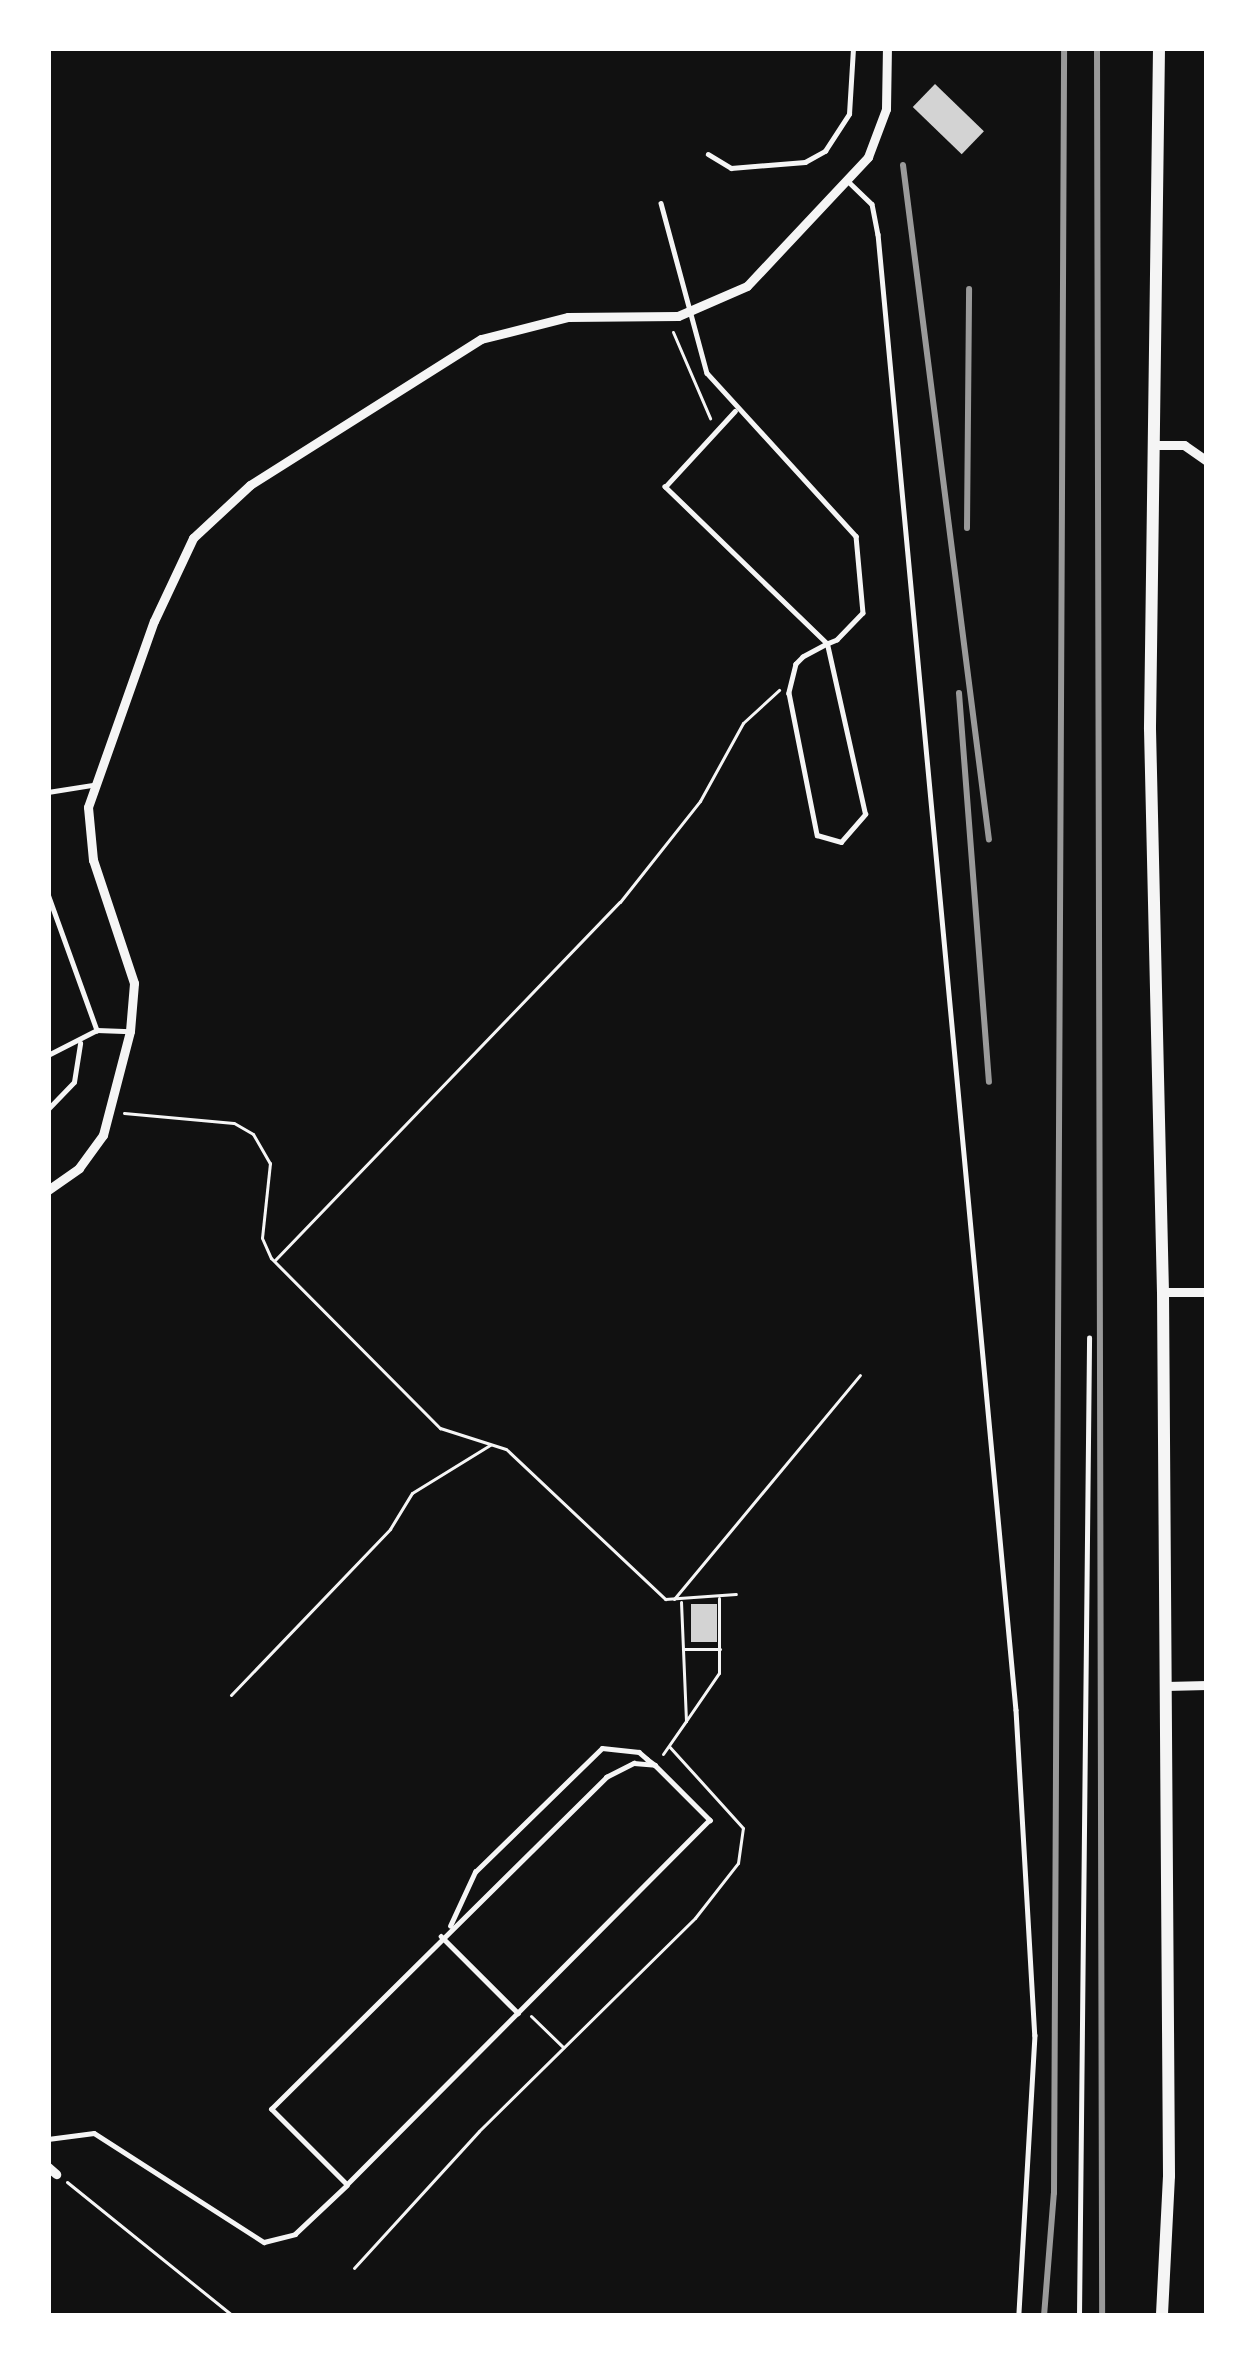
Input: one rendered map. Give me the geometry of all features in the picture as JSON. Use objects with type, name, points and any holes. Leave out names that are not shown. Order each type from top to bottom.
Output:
[{"type":"street","points":[[48,1190],[88,1159],[111,1109],[130,1031],[131,969],[90,845],[92,785],[172,577],[194,538],[237,493],[418,374],[495,334],[568,317],[688,313],[762,274],[850,183],[884,118],[887,48]]},
{"type":"street","points":[[1159,48],[1150,728],[1166,1686],[1169,2176],[1162,2316]]},
{"type":"street","points":[[1154,445],[1184,445],[1207,461]]},
{"type":"street","points":[[1163,1292],[1207,1292]]},
{"type":"street","points":[[1166,1686],[1207,1685]]},
{"type":"lane","points":[[708,154],[730,168],[805,162],[826,152],[849,114],[854,48]]},
{"type":"lane","points":[[850,183],[872,204],[878,234],[950,978],[969,1273],[1014,1692],[1034,1985],[1019,2316]]},
{"type":"lane","points":[[661,203],[707,373],[735,411],[856,536],[863,613],[827,644],[796,664],[790,682],[817,835],[841,842],[865,814],[827,644],[665,487],[735,411]]},
{"type":"lane","points":[[48,792],[92,785]]},
{"type":"lane","points":[[48,894],[98,1030]]},
{"type":"lane","points":[[48,1055],[98,1030],[130,1031]]},
{"type":"lane","points":[[48,1109],[74,1082],[80,1042]]},
{"type":"lane","points":[[1078,2316],[1089,1338]]},
{"type":"lane","points":[[48,2139],[94,2133],[264,2242],[296,2234],[710,1820],[655,1765],[621,1745],[587,1756],[475,1872],[449,1926]]},
{"type":"lane","points":[[347,2185],[271,2109],[449,1926],[606,1777],[634,1763],[655,1765]]},
{"type":"lane","points":[[440,1936],[520,2010]]},
{"type":"path","points":[[674,332],[710,419]]},
{"type":"path","points":[[273,1262],[611,912],[700,801],[751,713],[790,682]]},
{"type":"path","points":[[111,1109],[234,1123],[253,1134],[270,1163],[262,1238],[273,1262],[440,1428],[492,1444],[673,1601],[736,1594]]},
{"type":"path","points":[[673,1601],[860,1375]]},
{"type":"path","points":[[231,1695],[390,1529],[412,1493],[492,1444]]},
{"type":"path","points":[[655,1765],[716,1681],[722,1649],[719,1596]]},
{"type":"path","points":[[681,1600],[686,1721]]},
{"type":"path","points":[[683,1649],[722,1649]]},
{"type":"path","points":[[354,2268],[705,1907],[742,1854],[742,1828],[670,1745]]},
{"type":"path","points":[[520,2010],[564,2049]]},
{"type":"path","points":[[52,2171],[233,2316]]},
{"type":"building","points":[[935,84],[984,131],[962,154],[913,107]]},
{"type":"building","points":[[691,1604],[717,1604],[717,1642],[691,1642]]},
{"type":"railway","points":[[1044,2316],[1054,2193],[1064,48]]},
{"type":"railway","points":[[1097,48],[1102,2316]]},
{"type":"railway","points":[[903,165],[989,840]]},
{"type":"railway","points":[[967,528],[969,289]]},
{"type":"railway","points":[[959,693],[989,1082]]}]
